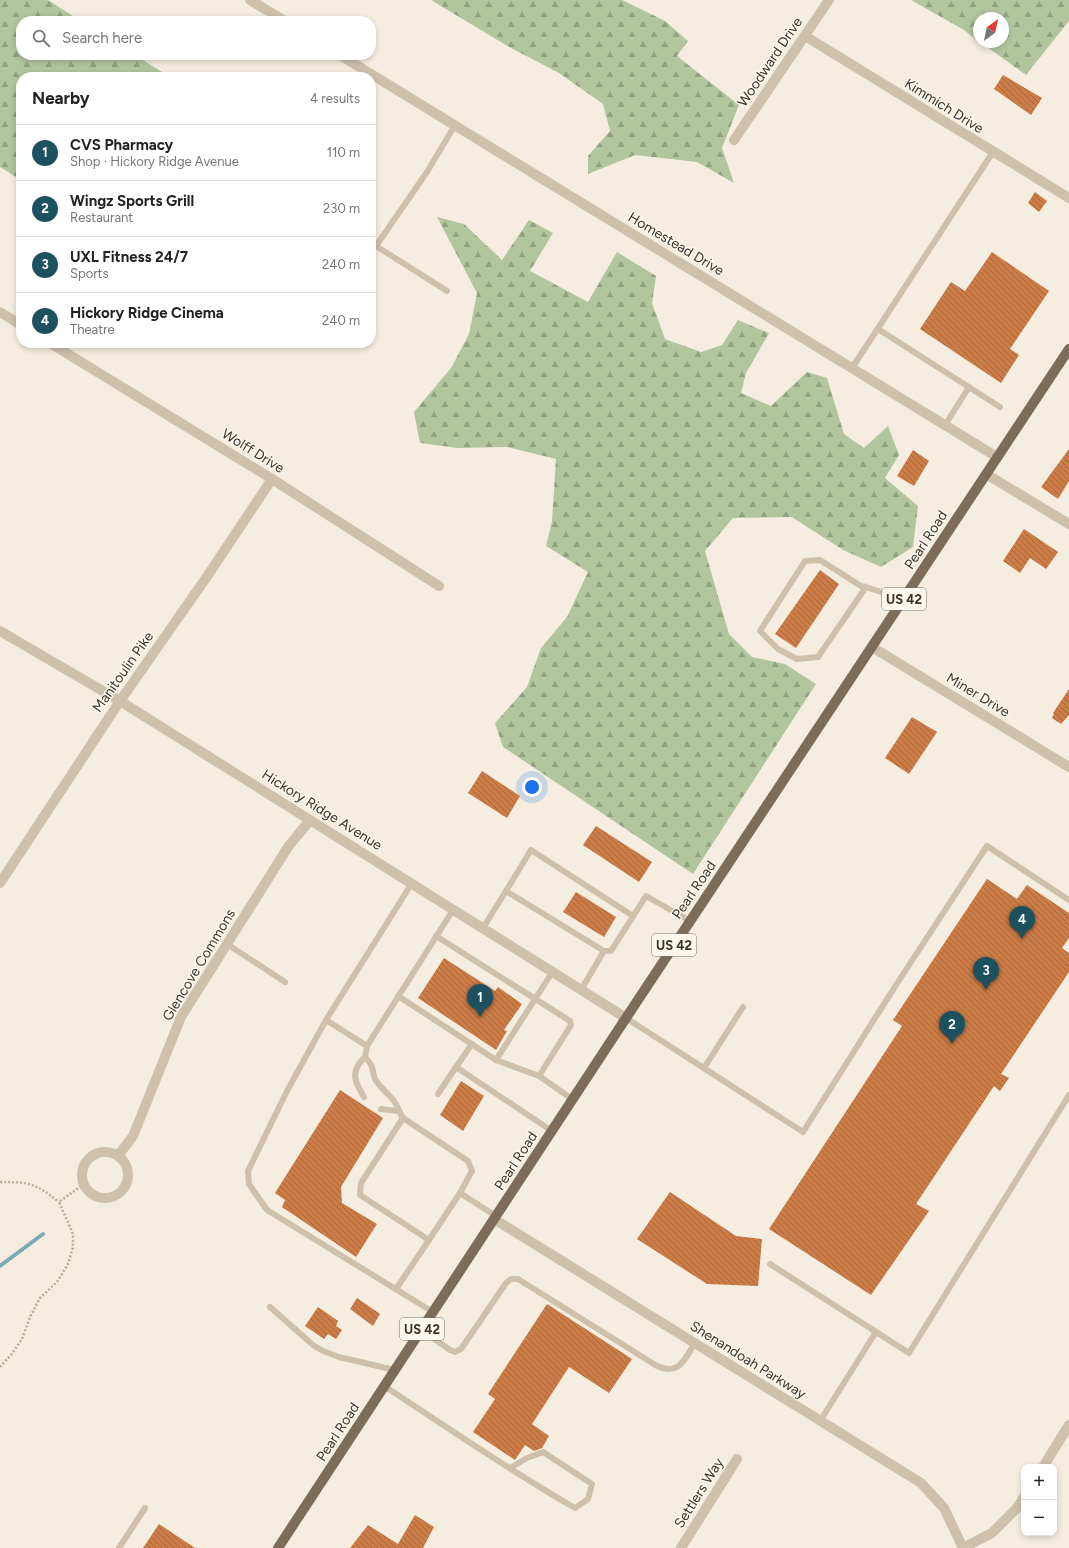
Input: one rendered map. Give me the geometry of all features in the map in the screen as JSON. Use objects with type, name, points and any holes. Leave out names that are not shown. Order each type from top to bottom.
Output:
[{"type":"main road","name":"Pearl Road","points":[[278,1548],[572,1099],[1068,352]]},
{"type":"street","points":[[250,0],[277,16]]},
{"type":"street","name":"Woodward Drive","points":[[734,140],[829,0]]},
{"type":"street","name":"Kimmich Drive","points":[[805,36],[1069,198]]},
{"type":"street","name":"Homestead Drive","points":[[348,60],[368,72]]},
{"type":"street","name":"Homestead Drive","points":[[376,77],[997,457]]},
{"type":"street","points":[[0,312],[16,322]]},
{"type":"street","name":"Wolff Drive","points":[[58,348],[272,479],[439,586]]},
{"type":"street","points":[[986,474],[1069,524]]},
{"type":"street","name":"Manitoulin Pike","points":[[0,883],[120,701],[206,578],[272,479]]},
{"type":"street","name":"Hickory Ridge Avenue","points":[[0,630],[120,701],[626,1018]]},
{"type":"street","name":"Miner Drive","points":[[872,647],[1069,767]]},
{"type":"street","name":"Glencove Commons","points":[[118,1156],[133,1136],[181,1017],[288,847],[310,820]]},
{"type":"street","points":[[96,1153],[112,1153],[123,1161],[127,1168],[127,1182],[118,1193],[112,1196],[104,1198],[96,1196],[90,1192],[84,1184],[82,1171],[85,1163],[96,1153]]},
{"type":"street","name":"Shenandoah Parkway","points":[[495,1218],[921,1483],[944,1508],[963,1548]]},
{"type":"street","points":[[1045,1464],[1069,1426]]},
{"type":"street","name":"Settlers Way","points":[[694,1548],[683,1545],[737,1460]]},
{"type":"street","points":[[963,1548],[992,1533],[1016,1509],[1022,1500]]},
{"type":"lane","points":[[376,242],[427,172],[455,125]]},
{"type":"lane","points":[[852,368],[993,152]]},
{"type":"lane","points":[[376,246],[447,292]]},
{"type":"lane","points":[[878,328],[1000,407]]},
{"type":"lane","points":[[945,425],[969,387]]},
{"type":"lane","points":[[866,587],[818,657],[797,658],[778,649],[760,631],[805,561],[820,560],[866,587],[904,599]]},
{"type":"lane","points":[[626,1018],[803,1132],[987,846],[1069,900]]},
{"type":"lane","points":[[483,928],[531,850],[633,916]]},
{"type":"lane","points":[[412,883],[326,1020],[287,1091],[248,1171],[249,1184],[267,1210],[433,1312]]},
{"type":"lane","points":[[506,891],[604,950],[611,952],[646,896],[690,921]]},
{"type":"lane","points":[[364,1097],[357,1086],[355,1076],[357,1065],[365,1057],[367,1046],[453,910]]},
{"type":"lane","points":[[436,936],[570,1021],[571,1025],[539,1076]]},
{"type":"lane","points":[[227,944],[285,982]]},
{"type":"lane","points":[[581,990],[604,950]]},
{"type":"lane","points":[[496,1060],[552,971]]},
{"type":"lane","points":[[398,996],[496,1060],[539,1076],[572,1099]]},
{"type":"lane","points":[[704,1068],[743,1007]]},
{"type":"lane","points":[[326,1020],[367,1046]]},
{"type":"lane","points":[[438,1094],[472,1044]]},
{"type":"lane","points":[[365,1057],[372,1064],[375,1079],[382,1090],[393,1099],[403,1118],[468,1161],[472,1171],[460,1193],[396,1289]]},
{"type":"lane","points":[[456,1067],[552,1131]]},
{"type":"lane","points":[[770,1264],[909,1353],[1069,1096]]},
{"type":"lane","points":[[381,1109],[398,1111]]},
{"type":"lane","points":[[403,1118],[361,1183],[360,1195],[429,1240]]},
{"type":"lane","points":[[460,1193],[495,1218]]},
{"type":"lane","points":[[422,1330],[450,1350],[455,1352],[461,1349],[506,1283],[511,1279],[518,1279],[665,1370],[672,1370],[681,1365],[695,1343]]},
{"type":"lane","points":[[270,1307],[313,1345],[323,1351],[339,1358],[395,1370]]},
{"type":"lane","points":[[820,1421],[876,1332]]},
{"type":"lane","points":[[384,1386],[510,1468],[544,1490],[576,1508],[588,1499],[592,1484],[543,1452],[527,1458],[510,1468]]},
{"type":"lane","points":[[119,1548],[145,1508]]},
{"type":"path","points":[[0,1182],[28,1183],[38,1187],[59,1202],[73,1234],[73,1247],[68,1264],[57,1282],[40,1298],[30,1317],[22,1339],[11,1355],[0,1367]]},
{"type":"path","points":[[59,1202],[84,1184]]},
{"type":"green space","points":[[0,0],[48,0],[73,16],[16,16],[16,60],[143,60],[162,72],[16,72],[16,177],[0,167]]},
{"type":"green space","points":[[431,0],[622,0],[665,21],[688,41],[677,56],[739,105],[722,148],[734,183],[697,162],[635,155],[588,174],[588,156],[610,131],[603,104],[559,73],[511,48]]},
{"type":"green space","points":[[911,0],[1069,0],[1069,21],[1026,75],[988,48],[1009,48],[1009,12],[973,12],[973,37],[964,30]]},
{"type":"green space","points":[[437,217],[464,224],[502,260],[529,220],[553,233],[530,271],[588,302],[617,252],[656,276],[652,303],[665,339],[701,352],[722,345],[738,320],[769,333],[746,373],[741,393],[771,406],[807,372],[827,378],[844,434],[864,448],[888,426],[899,455],[885,478],[918,506],[913,547],[881,567],[843,550],[792,517],[733,518],[705,551],[729,634],[752,657],[785,664],[816,684],[693,874],[503,747],[495,723],[527,687],[541,648],[567,617],[588,572],[546,546],[552,521],[556,459],[507,447],[458,448],[420,443],[414,412],[451,368],[469,334],[477,293]]},
{"type":"building","points":[[1003,75],[1042,98],[1031,115],[994,89]]},
{"type":"building","points":[[1035,192],[1047,201],[1039,212],[1028,203]]},
{"type":"building","points":[[992,252],[1049,291],[1010,349],[1019,355],[1001,383],[920,329],[951,282],[965,291]]},
{"type":"building","points":[[1069,449],[1069,481],[1058,499],[1041,487]]},
{"type":"building","points":[[913,450],[929,461],[914,486],[897,476]]},
{"type":"building","points":[[1024,529],[1058,552],[1046,569],[1030,558],[1020,573],[1003,561]]},
{"type":"building","points":[[820,570],[839,584],[796,648],[775,634]]},
{"type":"building","points":[[1069,689],[1069,715],[1061,724],[1052,718],[1053,713]]},
{"type":"building","points":[[912,717],[937,732],[909,774],[885,758]]},
{"type":"building","points":[[482,771],[520,796],[507,818],[468,793]]},
{"type":"building","points":[[596,826],[652,862],[639,882],[583,845]]},
{"type":"building","points":[[987,879],[1017,899],[1027,885],[1069,913],[1069,938],[1062,948],[1069,953],[1069,972],[1001,1074],[1009,1078],[1000,1091],[994,1086],[916,1204],[929,1211],[871,1295],[769,1229],[902,1026],[893,1020]]},
{"type":"building","points":[[576,892],[616,917],[604,937],[563,912]]},
{"type":"building","points":[[444,958],[495,991],[498,987],[522,1004],[504,1030],[507,1031],[496,1050],[418,998]]},
{"type":"building","points":[[461,1081],[484,1096],[463,1131],[440,1115]]},
{"type":"building","points":[[340,1090],[383,1118],[341,1187],[342,1203],[377,1224],[356,1257],[282,1207],[285,1200],[275,1193]]},
{"type":"building","points":[[670,1192],[736,1236],[762,1239],[758,1286],[707,1284],[637,1239]]},
{"type":"building","points":[[357,1298],[380,1314],[373,1326],[350,1309]]},
{"type":"building","points":[[547,1304],[632,1359],[609,1393],[569,1367],[532,1424],[549,1436],[542,1448],[534,1451],[525,1445],[515,1460],[473,1432],[495,1399],[488,1394]]},
{"type":"building","points":[[318,1307],[338,1321],[336,1326],[342,1330],[336,1339],[328,1334],[324,1339],[305,1326]]},
{"type":"building","points":[[415,1515],[434,1527],[423,1548],[350,1548],[368,1525],[398,1544]]},
{"type":"building","points":[[159,1524],[195,1548],[143,1548]]},
{"type":"waterway","points":[[0,1266],[43,1234]]},
{"type":"place","name":"Hickory Ridge Cinema","points":[[1022,939]]},
{"type":"place","name":"UXL Fitness 24/7","points":[[986,990]]},
{"type":"place","name":"CVS Pharmacy","points":[[480,1017]]},
{"type":"place","name":"Wingz Sports Grill","points":[[952,1044]]}]
